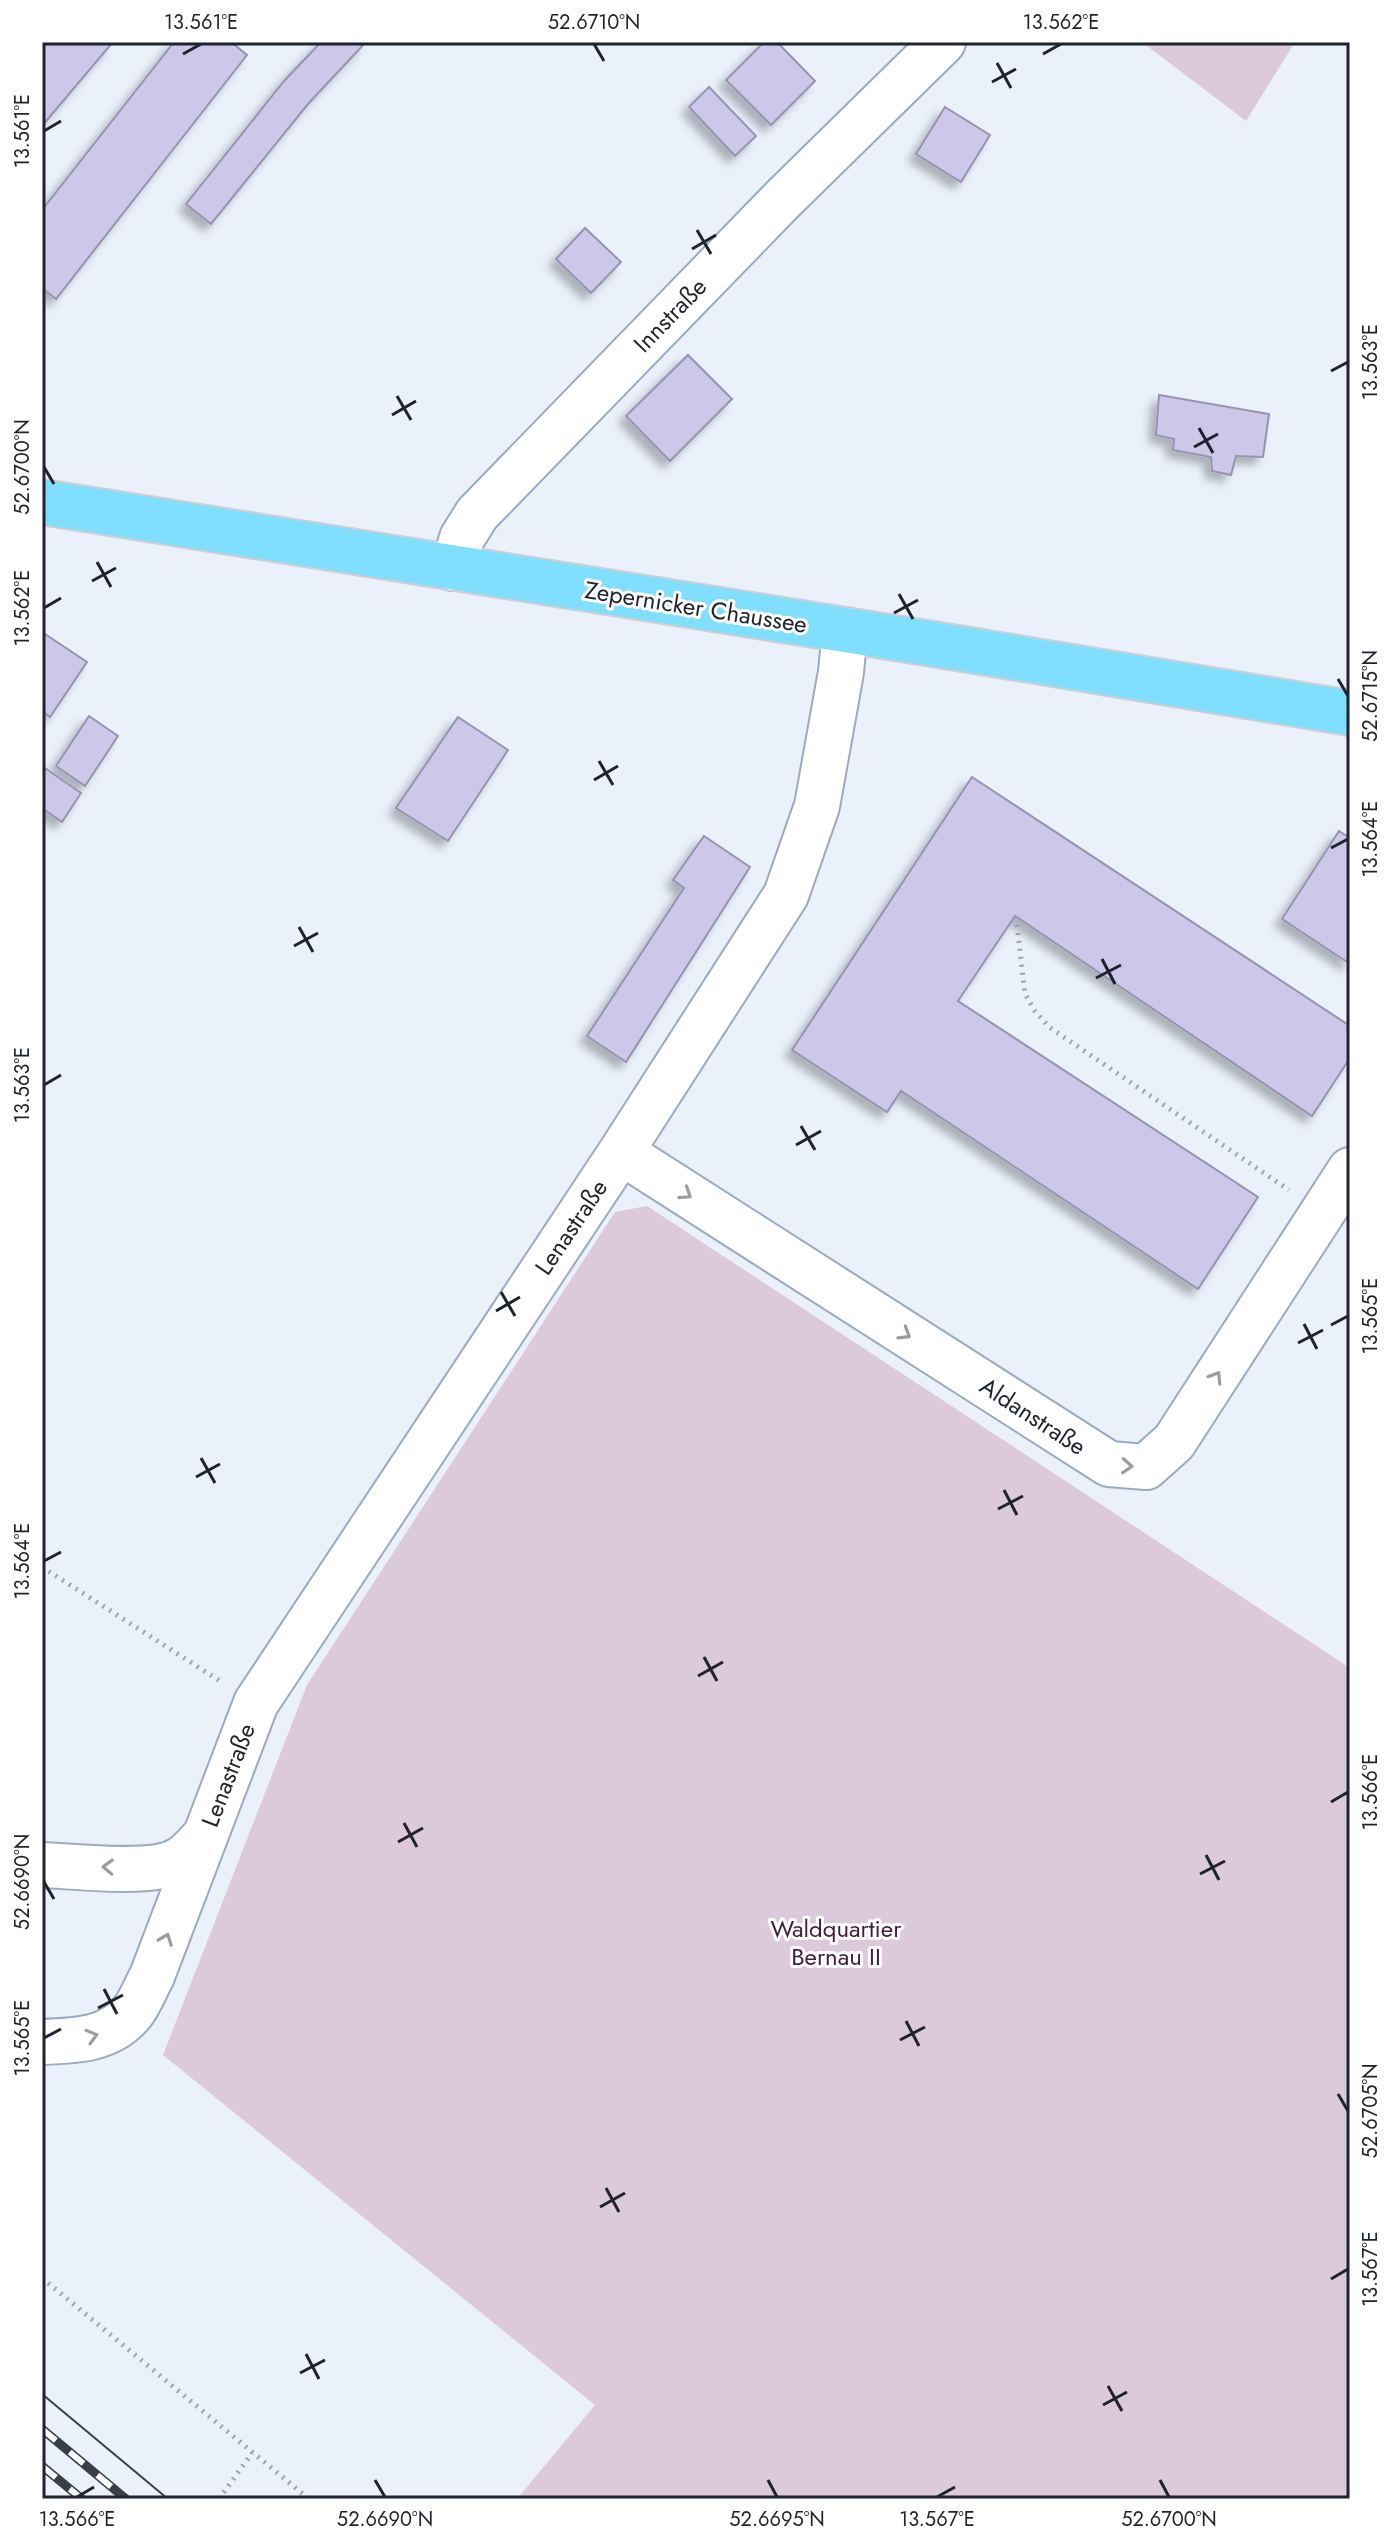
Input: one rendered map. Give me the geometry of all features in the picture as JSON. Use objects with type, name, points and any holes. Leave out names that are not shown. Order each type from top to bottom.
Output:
[{"type":"main road","name":"Zepernicker Chaussee","points":[[42,502],[1350,713]]},
{"type":"street","name":"Innstraße","points":[[453,568],[462,538],[477,514],[783,199],[943,42]]},
{"type":"street","name":"Lenastraße","points":[[42,2042],[84,2040],[102,2034],[134,2010],[152,1976],[256,1703],[621,1152],[786,895],[817,806],[841,672],[845,630]]},
{"type":"street","name":"Aldanstraße","points":[[621,1152],[1109,1464],[1146,1467],[1174,1442],[1350,1170]]},
{"type":"street","points":[[42,1865],[150,1869],[172,1864],[188,1854],[203,1838]]},
{"type":"path","points":[[1017,925],[1025,994],[1049,1027],[1290,1191]]},
{"type":"path","points":[[42,1567],[256,1703]]},
{"type":"path","points":[[42,2278],[309,2499]]},
{"type":"path","points":[[219,2499],[252,2453]]},
{"type":"green space","points":[[1142,42],[1295,42],[1246,121]]},
{"type":"green space","name":"Waldquartier Bernau II","points":[[647,1206],[1350,1668],[1350,2496],[1347,2499],[517,2499],[595,2405],[163,2055],[307,1685],[615,1212]]},
{"type":"building","points":[[42,42],[113,42],[42,126]]},
{"type":"building","points":[[174,42],[231,42],[247,55],[56,299],[42,288],[42,210]]},
{"type":"building","points":[[321,42],[366,42],[308,104],[211,224],[186,204],[284,81]]},
{"type":"building","points":[[764,42],[777,42],[815,81],[771,125],[726,80]]},
{"type":"building","points":[[709,87],[756,136],[735,156],[689,107]]},
{"type":"building","points":[[945,107],[990,135],[961,182],[916,154]]},
{"type":"building","points":[[585,228],[621,262],[591,293],[556,259]]},
{"type":"building","points":[[688,355],[732,399],[670,461],[626,416]]},
{"type":"building","points":[[1159,395],[1269,414],[1263,457],[1236,456],[1231,475],[1212,471],[1211,457],[1173,450],[1174,439],[1156,435]]},
{"type":"building","points":[[42,632],[87,662],[50,717],[42,711]]},
{"type":"building","points":[[89,716],[118,736],[85,786],[56,766]]},
{"type":"building","points":[[458,717],[508,750],[448,841],[396,808]]},
{"type":"building","points":[[42,766],[81,793],[62,822],[42,808]]},
{"type":"building","points":[[972,777],[1350,1026],[1350,1058],[1312,1116],[1015,916],[958,1001],[1258,1197],[1198,1289],[901,1091],[887,1112],[792,1050]]},
{"type":"building","points":[[1339,831],[1350,838],[1350,964],[1282,919]]},
{"type":"building","points":[[704,836],[750,867],[626,1062],[587,1036],[684,888],[673,880]]},
{"type":"tram line","points":[[42,2394],[168,2499]]},
{"type":"railway","points":[[42,2429],[126,2499]]},
{"type":"railway","points":[[42,2466],[82,2499]]}]
